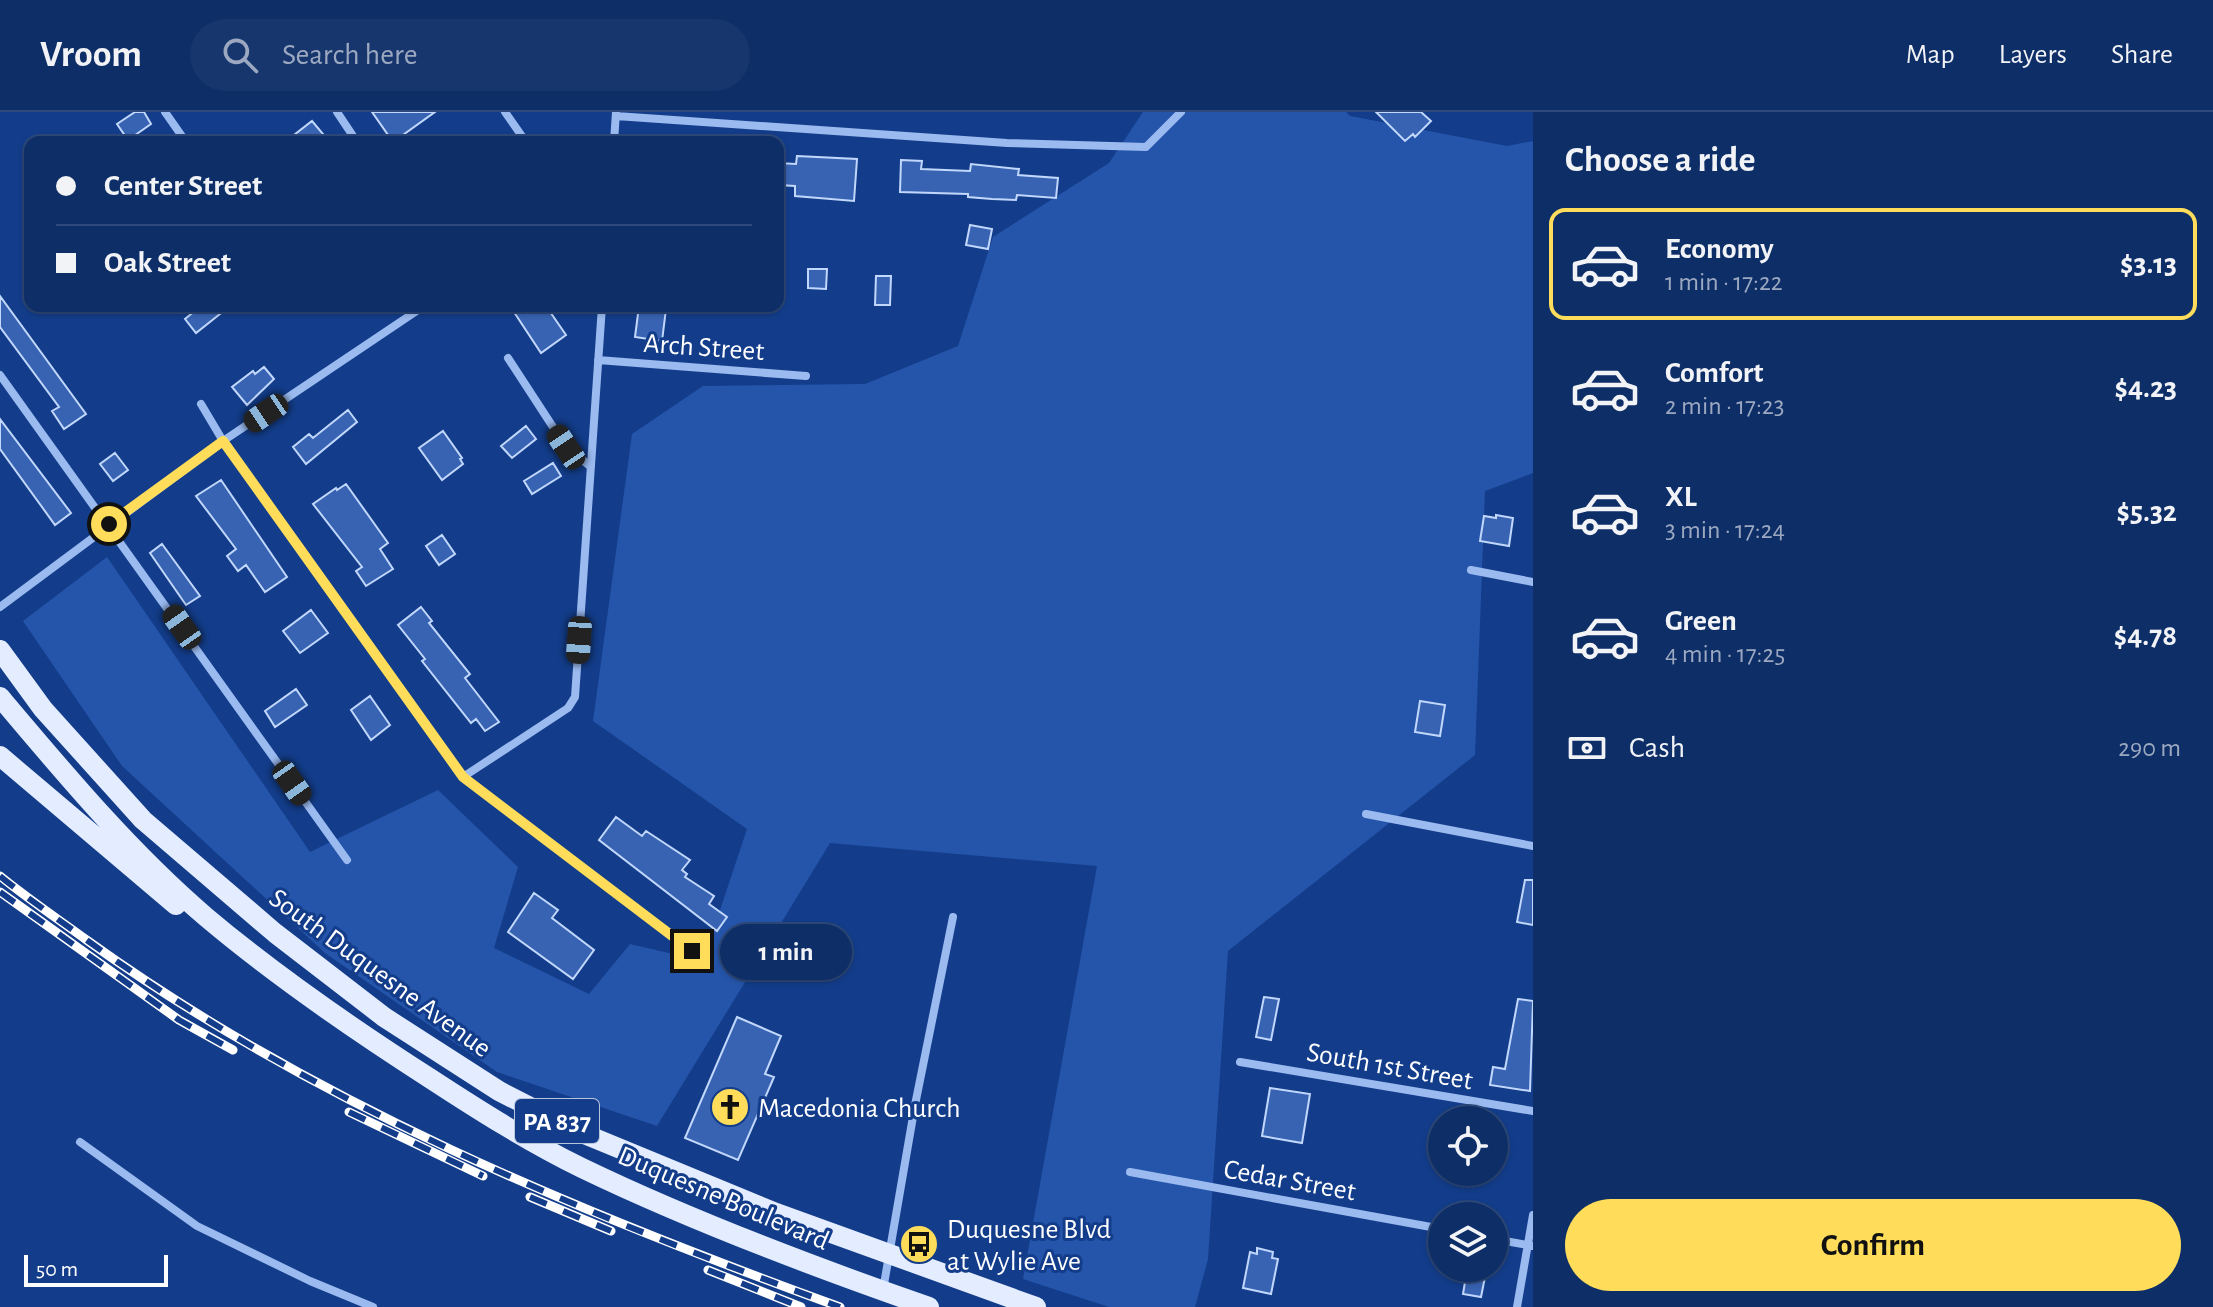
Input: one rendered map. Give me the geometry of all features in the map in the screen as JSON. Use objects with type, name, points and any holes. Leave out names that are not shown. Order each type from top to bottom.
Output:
[{"type":"main road","name":"South Duquesne Avenue","points":[[0,650],[43,709],[143,820],[275,933],[384,1017],[499,1091],[577,1131],[776,1213],[1036,1307]]},
{"type":"main road","name":"South Duquesne Avenue","points":[[0,697],[54,762],[145,859],[206,916],[339,1021],[463,1100]]},
{"type":"main road","name":"PA 837","points":[[0,756],[188,916],[339,1021]]},
{"type":"main road","name":"Duquesne Boulevard","points":[[463,1100],[527,1138],[609,1180],[764,1247],[929,1307]]},
{"type":"street","points":[[165,112],[182,136]]},
{"type":"street","points":[[337,112],[353,136]]},
{"type":"street","points":[[505,112],[522,136]]},
{"type":"street","points":[[614,136],[616,114],[1007,143],[1146,147],[1181,112]]},
{"type":"street","points":[[0,607],[223,441],[415,312]]},
{"type":"street","points":[[463,777],[568,708],[575,697],[602,312]]},
{"type":"street","points":[[508,358],[566,447],[590,466]]},
{"type":"street","name":"Arch Street","points":[[598,360],[806,376]]},
{"type":"street","points":[[0,375],[347,860]]},
{"type":"street","points":[[201,404],[223,441],[463,777],[692,951]]},
{"type":"street","points":[[1471,570],[1533,582]]},
{"type":"street","points":[[1366,814],[1533,846]]},
{"type":"street","points":[[883,1291],[915,1105],[953,917]]},
{"type":"street","name":"South 1st Street","points":[[1240,1062],[1533,1111]]},
{"type":"street","points":[[80,1142],[197,1226],[310,1281],[373,1307]]},
{"type":"street","name":"Cedar Street","points":[[1130,1172],[1428,1226]]},
{"type":"street","points":[[1517,1307],[1533,1215]]},
{"type":"street","points":[[1508,1241],[1530,1245]]},
{"type":"shaded area","points":[[1143,112],[1346,112],[1350,116],[1507,146],[1533,141],[1533,473],[1485,491],[1475,755],[1228,951],[1208,1259],[1195,1307],[1109,1307],[1023,1279],[1097,866],[830,843],[657,1126],[497,1072],[325,953],[122,766],[23,621],[107,557],[310,852],[438,790],[518,867],[494,948],[589,994],[630,944],[703,961],[747,829],[593,721],[632,434],[703,386],[865,384],[958,346],[993,237],[1109,163]]},
{"type":"building","points":[[135,112],[144,112],[151,124],[134,136],[125,136],[117,124]]},
{"type":"building","points":[[372,112],[435,112],[401,136],[389,136]]},
{"type":"building","points":[[1376,112],[1421,112],[1431,121],[1415,137],[1413,134],[1405,141]]},
{"type":"building","points":[[312,121],[323,134],[320,136],[293,136]]},
{"type":"building","points":[[797,156],[857,159],[854,201],[795,196],[795,186],[784,185],[784,163],[796,164]]},
{"type":"building","points":[[901,160],[922,161],[921,169],[970,171],[971,164],[1019,169],[1018,175],[1058,178],[1056,198],[1017,195],[1016,200],[968,197],[968,194],[900,192]]},
{"type":"building","points":[[970,225],[992,229],[988,249],[966,245]]},
{"type":"building","points":[[808,269],[827,269],[826,289],[808,288]]},
{"type":"building","points":[[876,276],[891,276],[890,305],[875,305]]},
{"type":"building","points":[[0,296],[86,414],[64,429],[52,411],[59,407],[0,327]]},
{"type":"building","points":[[194,312],[222,312],[196,333],[185,319]]},
{"type":"building","points":[[514,312],[550,312],[566,335],[541,353]]},
{"type":"building","points":[[638,312],[666,312],[662,341],[635,337]]},
{"type":"building","points":[[264,367],[274,379],[247,405],[232,387],[253,371],[255,374]]},
{"type":"building","points":[[348,410],[357,422],[306,464],[293,447],[309,434],[313,438]]},
{"type":"building","points":[[0,419],[71,513],[55,525],[0,449]]},
{"type":"building","points":[[526,426],[536,439],[512,458],[501,446]]},
{"type":"building","points":[[443,431],[463,464],[442,480],[419,448]]},
{"type":"building","points":[[115,453],[128,470],[113,481],[100,464]]},
{"type":"building","points":[[553,463],[561,476],[532,494],[524,481]]},
{"type":"building","points":[[221,480],[287,577],[265,592],[246,565],[238,571],[227,556],[236,549],[196,496]]},
{"type":"building","points":[[346,484],[388,543],[380,549],[393,569],[366,586],[356,571],[362,567],[313,504]]},
{"type":"building","points":[[1496,515],[1513,518],[1509,546],[1480,541],[1484,516],[1496,518]]},
{"type":"building","points":[[442,535],[455,554],[439,565],[426,546]]},
{"type":"building","points":[[162,544],[200,596],[186,605],[150,553]]},
{"type":"building","points":[[421,607],[432,621],[429,623],[470,674],[465,678],[499,722],[485,731],[476,719],[471,723],[398,625]]},
{"type":"building","points":[[311,610],[328,633],[300,653],[283,631]]},
{"type":"building","points":[[296,689],[307,705],[275,727],[265,711]]},
{"type":"building","points":[[370,696],[390,725],[371,740],[351,710]]},
{"type":"building","points":[[1420,701],[1445,705],[1440,736],[1415,732]]},
{"type":"building","points":[[616,817],[642,836],[646,831],[690,860],[682,870],[687,874],[685,877],[714,896],[709,904],[727,917],[717,931],[599,840]]},
{"type":"building","points":[[1525,880],[1533,880],[1533,925],[1517,922]]},
{"type":"building","points":[[534,893],[558,910],[552,918],[594,950],[573,979],[508,932]]},
{"type":"building","points":[[1264,997],[1279,999],[1271,1040],[1256,1037]]},
{"type":"building","points":[[1518,999],[1533,1001],[1530,1091],[1490,1085],[1493,1067],[1505,1069]]},
{"type":"building","name":"Macedonia Church","points":[[737,1017],[781,1036],[765,1074],[774,1077],[738,1160],[685,1138]]},
{"type":"building","points":[[1270,1088],[1310,1094],[1302,1143],[1262,1136]]},
{"type":"building","points":[[1257,1248],[1273,1252],[1272,1258],[1278,1259],[1271,1294],[1243,1288],[1250,1252],[1257,1254]]},
{"type":"building","points":[[1465,1282],[1484,1282],[1481,1297],[1463,1294]]},
{"type":"railway","points":[[0,876],[175,1000],[264,1054],[357,1103],[451,1150],[644,1233],[840,1307]]},
{"type":"railway","points":[[0,892],[179,1020],[233,1050]]},
{"type":"railway","points":[[349,1112],[483,1176]]},
{"type":"railway","points":[[530,1197],[611,1231]]},
{"type":"railway","points":[[708,1270],[801,1307]]},
{"type":"place","name":"Macedonia Church","points":[[730,1107]]},
{"type":"place","name":"Duquesne Blvd at Wylie Ave","points":[[919,1244]]},
{"type":"route","points":[[109,524],[223,441],[463,777],[692,951]]}]
